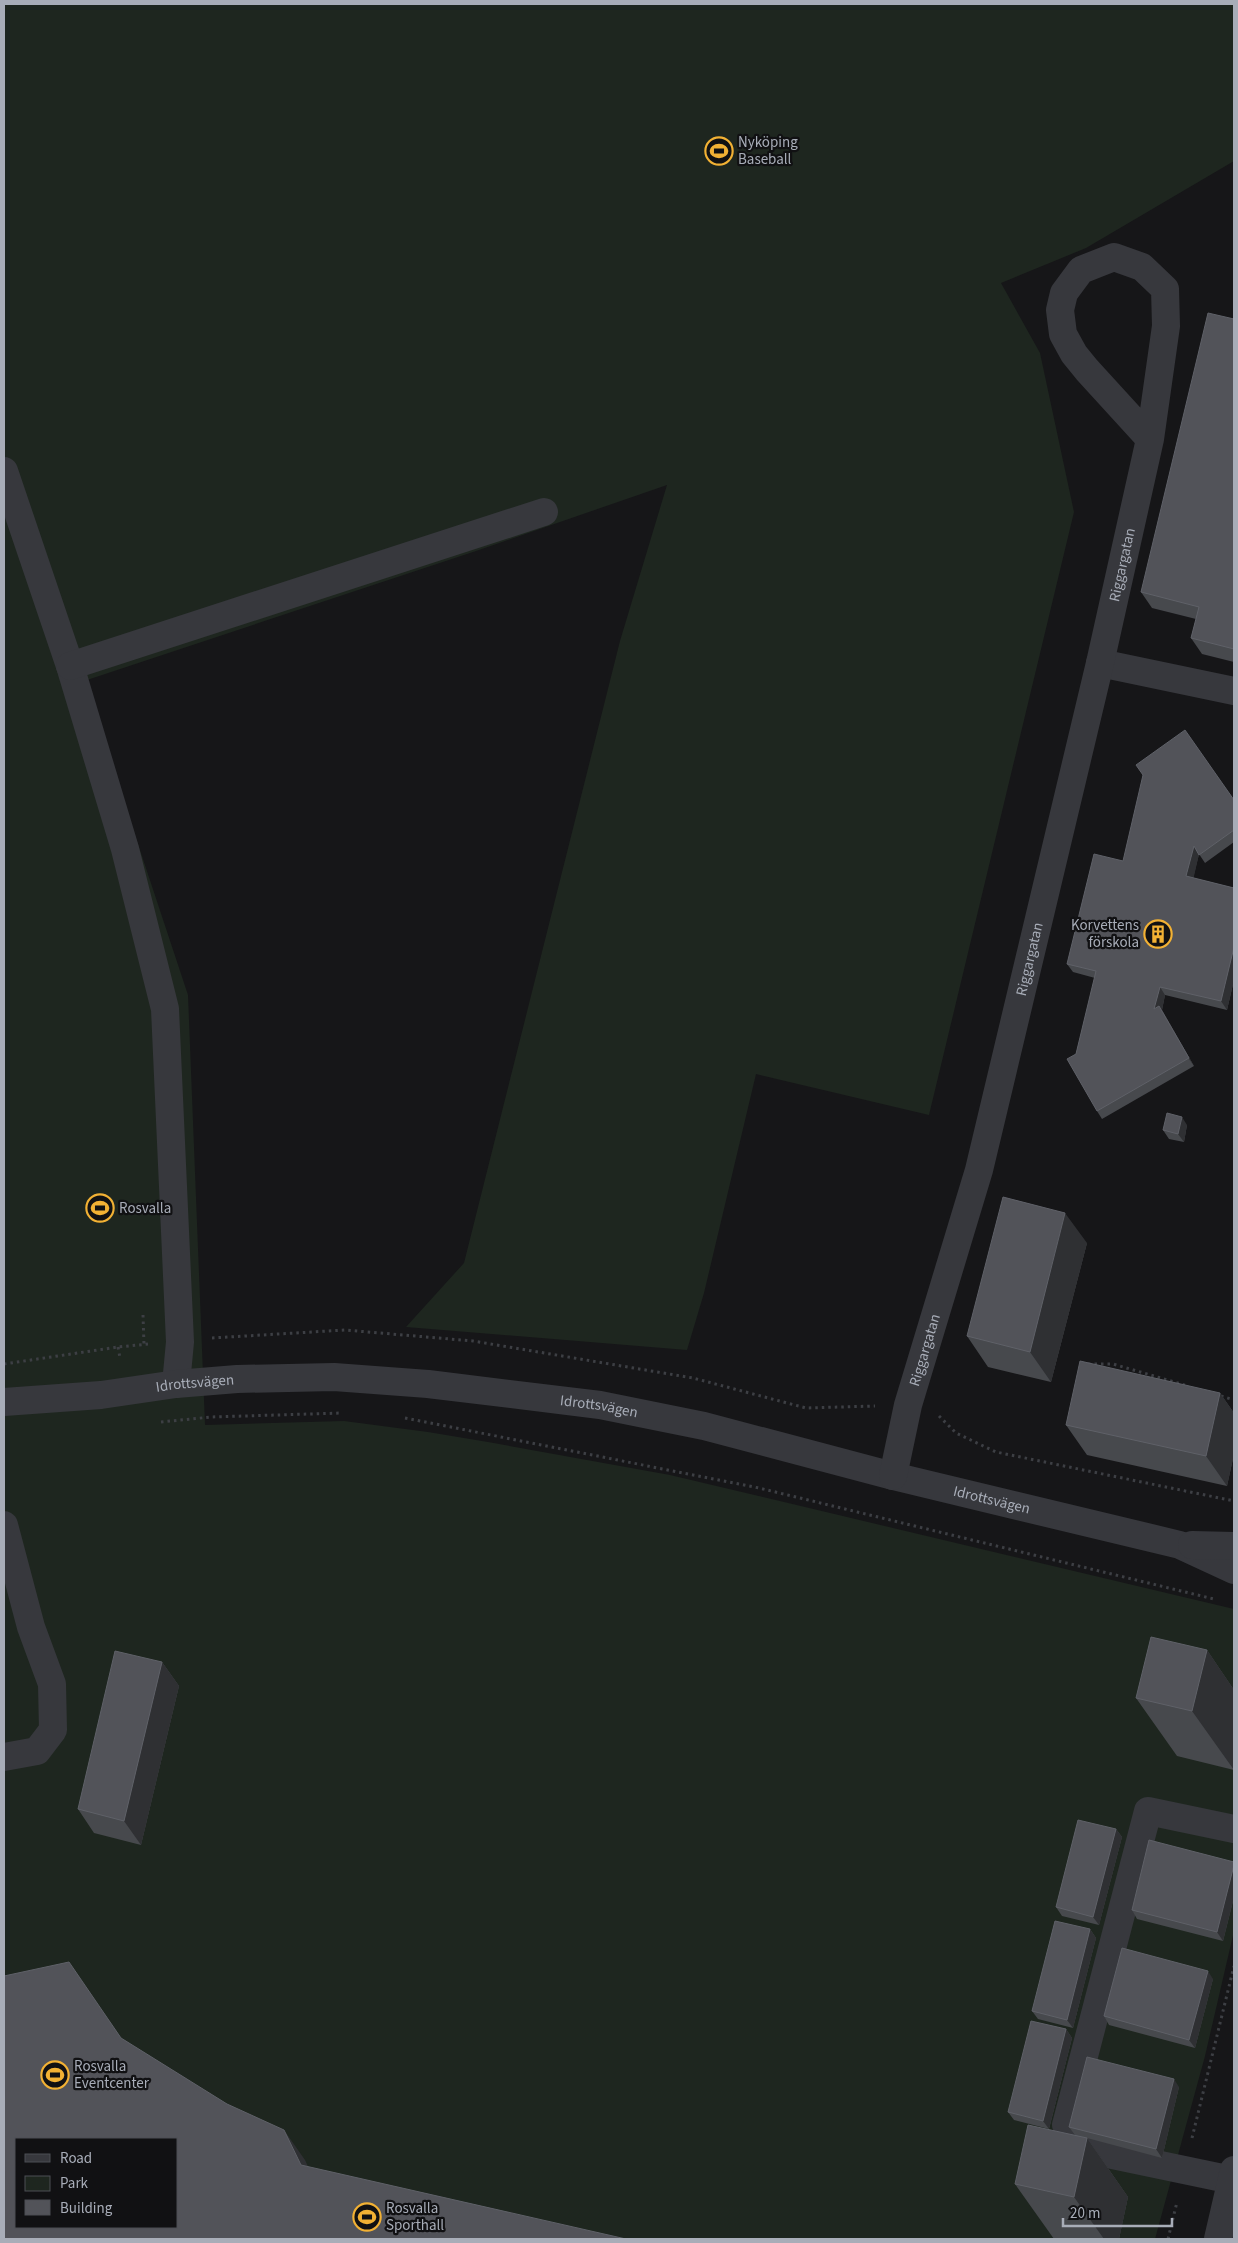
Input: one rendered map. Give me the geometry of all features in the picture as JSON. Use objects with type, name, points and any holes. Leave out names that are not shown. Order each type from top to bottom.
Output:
[{"type":"street","name":"Riggargatan","points":[[893,1476],[908,1405],[980,1170],[1100,663],[1150,439],[1166,326],[1165,288],[1142,266],[1114,257],[1081,270],[1064,293],[1060,310],[1063,334],[1074,354],[1150,439]]},
{"type":"street","points":[[4,471],[70,666],[124,849],[165,1009],[180,1342],[176,1384]]},
{"type":"street","points":[[70,666],[544,512]]},
{"type":"street","points":[[1100,663],[1234,691]]},
{"type":"street","name":"Idrottsvägen","points":[[4,1402],[101,1395],[176,1384],[237,1378],[334,1377],[428,1384],[600,1406],[704,1426],[893,1476],[1180,1545],[1234,1570]]},
{"type":"street","points":[[4,1525],[31,1627],[52,1684],[54,1730],[37,1751],[4,1757]]},
{"type":"street","name":"Idrottsvägen","points":[[1180,1545],[1234,1546]]},
{"type":"street","points":[[1218,2239],[1233,2175],[1184,2171],[1079,2148],[1066,2125],[1148,1811],[1234,1829]]},
{"type":"path","points":[[143,1308],[144,1345]]},
{"type":"path","points":[[1080,1364],[1113,1364],[1192,1387]]},
{"type":"path","points":[[1217,1395],[1234,1400]]},
{"type":"path","points":[[157,1422],[211,1417],[346,1413]]},
{"type":"path","points":[[403,1417],[759,1488],[1216,1599]]},
{"type":"path","points":[[1168,2239],[1234,1966]]},
{"type":"green space","name":"Rosvalla","points":[[4,4],[1234,4],[1234,161],[1086,248],[1001,283],[1040,353],[1074,512],[929,1115],[756,1074],[704,1293],[687,1350],[406,1327],[464,1263],[620,641],[667,485],[476,551],[84,681],[188,995],[205,1425],[344,1421],[488,1442],[670,1475],[1234,1609],[1234,1931],[1205,2056],[1155,2239],[4,2239]]},
{"type":"building","points":[[1208,313],[1234,319],[1234,649],[1191,638],[1199,607],[1141,592]]},
{"type":"building","name":"Korvettens förskola","points":[[1185,730],[1234,800],[1234,830],[1199,855],[1194,846],[1186,876],[1234,888],[1234,947],[1221,1001],[1160,987],[1154,1009],[1159,1006],[1189,1058],[1097,1111],[1067,1059],[1076,1054],[1096,971],[1067,964],[1094,854],[1123,861],[1143,775],[1136,765]]},
{"type":"building","points":[[1167,1113],[1182,1117],[1178,1134],[1163,1130]]},
{"type":"building","points":[[1003,1197],[1065,1213],[1030,1352],[967,1336]]},
{"type":"building","points":[[1080,1361],[1220,1393],[1206,1456],[1066,1425]]},
{"type":"building","points":[[1151,1637],[1207,1650],[1192,1711],[1136,1698]]},
{"type":"building","points":[[115,1651],[162,1662],[124,1821],[78,1809]]},
{"type":"building","points":[[1078,1820],[1116,1829],[1093,1917],[1056,1907]]},
{"type":"building","points":[[1149,1840],[1234,1862],[1217,1932],[1132,1910]]},
{"type":"building","points":[[1055,1921],[1090,1929],[1067,2020],[1032,2011]]},
{"type":"building","points":[[1122,1948],[1208,1971],[1189,2040],[1104,2016]]},
{"type":"building","points":[[69,1962],[121,2038],[227,2104],[284,2130],[301,2165],[626,2239],[4,2239],[4,1976]]},
{"type":"building","points":[[1031,2021],[1066,2029],[1043,2121],[1008,2112]]},
{"type":"building","points":[[1087,2057],[1174,2079],[1156,2149],[1069,2127]]},
{"type":"building","points":[[1028,2125],[1087,2138],[1074,2197],[1015,2184]]},
{"type":"place","name":"Nyköping Baseball","points":[[719,151]]},
{"type":"place","name":"Korvettens förskola","points":[[1158,934]]},
{"type":"place","name":"Rosvalla","points":[[100,1208]]},
{"type":"place","name":"Rosvalla Eventcenter","points":[[55,2075]]},
{"type":"place","name":"Rosvalla Sporthall","points":[[367,2217]]}]
